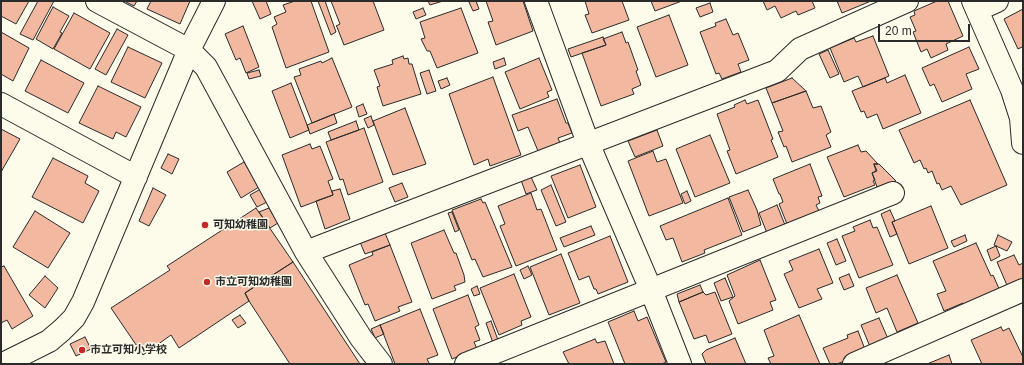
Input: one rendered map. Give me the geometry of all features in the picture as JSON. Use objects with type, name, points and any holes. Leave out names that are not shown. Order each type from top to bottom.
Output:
[{"type":"street","points":[[97,1],[189,50],[206,67],[306,252],[361,338],[381,364]]},
{"type":"street","points":[[3,364],[49,341],[74,318],[92,282],[189,50],[214,1]]},
{"type":"street","points":[[536,1],[588,143],[651,290],[680,364]]},
{"type":"street","points":[[306,252],[777,71],[800,49],[907,1]]},
{"type":"street","points":[[997,1],[975,6],[1018,88],[1023,143]]},
{"type":"street","points":[[1,104],[136,177]]},
{"type":"street","points":[[466,364],[893,193]]},
{"type":"street","points":[[854,364],[1023,290]]},
{"type":"building","points":[[1,1],[29,1],[16,24],[1,16]]},
{"type":"building","points":[[38,1],[54,1],[33,40],[20,34]]},
{"type":"building","points":[[137,1],[134,6],[126,2]]},
{"type":"building","points":[[151,1],[190,1],[180,24],[147,9]]},
{"type":"building","points":[[252,1],[266,1],[271,14],[260,19]]},
{"type":"building","points":[[295,1],[311,1],[329,52],[286,68],[272,27],[277,24],[274,17],[286,12],[283,5]]},
{"type":"building","points":[[318,1],[325,1],[336,32],[331,35]]},
{"type":"building","points":[[331,1],[373,1],[384,30],[344,45],[336,26],[340,24]]},
{"type":"building","points":[[428,1],[443,1],[430,5]]},
{"type":"building","points":[[476,1],[479,9],[473,11],[469,2]]},
{"type":"building","points":[[486,1],[523,1],[533,31],[496,45],[488,22],[493,21]]},
{"type":"building","points":[[585,1],[622,1],[629,20],[592,33],[585,15],[589,14]]},
{"type":"building","points":[[651,1],[682,1],[655,11]]},
{"type":"building","points":[[763,1],[812,1],[815,8],[798,15],[796,11],[781,18],[775,6],[767,10]]},
{"type":"building","points":[[837,1],[871,1],[842,13]]},
{"type":"building","points":[[937,1],[948,1],[963,36],[946,44],[948,50],[931,58],[927,49],[921,52],[913,32],[916,31],[910,17],[915,15],[914,11]]},
{"type":"building","points":[[710,3],[713,12],[700,17],[696,8]]},
{"type":"building","points":[[53,7],[69,16],[53,49],[36,39]]},
{"type":"building","points":[[423,8],[426,15],[416,19],[413,12]]},
{"type":"building","points":[[461,8],[478,53],[437,68],[430,51],[427,51],[421,39],[425,38],[420,22]]},
{"type":"building","points":[[1023,9],[1023,49],[1022,47],[1018,49],[1004,19]]},
{"type":"building","points":[[74,13],[110,33],[90,69],[54,49]]},
{"type":"building","points":[[669,15],[688,65],[656,77],[637,27]]},
{"type":"building","points":[[726,19],[733,35],[738,33],[749,60],[738,64],[741,72],[722,79],[719,73],[716,74],[700,32],[716,26],[715,23]]},
{"type":"building","points":[[243,26],[259,67],[246,73],[240,58],[236,60],[225,34]]},
{"type":"building","points":[[117,29],[128,35],[106,75],[95,69]]},
{"type":"building","points":[[1,32],[29,48],[13,81],[1,74]]},
{"type":"building","points":[[622,32],[626,43],[628,42],[638,70],[636,71],[641,85],[632,89],[634,94],[601,106],[582,53],[606,45],[603,39]]},
{"type":"building","points":[[873,36],[889,76],[863,87],[858,76],[844,82],[830,48],[854,38],[856,42]]},
{"type":"building","points":[[603,37],[606,45],[571,57],[568,49]]},
{"type":"building","points":[[128,47],[162,63],[145,98],[111,82]]},
{"type":"building","points":[[969,47],[979,69],[966,74],[972,89],[942,102],[934,84],[930,86],[922,68]]},
{"type":"building","points":[[828,50],[839,74],[830,78],[819,54]]},
{"type":"building","points":[[403,56],[404,59],[408,58],[409,64],[412,64],[421,94],[383,106],[377,87],[380,86],[374,70],[393,64],[392,60]]},
{"type":"building","points":[[332,58],[352,107],[312,123],[294,77],[301,75],[299,69],[321,61],[322,63]]},
{"type":"building","points":[[504,58],[506,65],[495,69],[493,62]]},
{"type":"building","points":[[539,58],[552,90],[547,92],[549,97],[520,109],[505,72]]},
{"type":"building","points":[[41,60],[84,83],[68,113],[25,91]]},
{"type":"building","points":[[259,70],[261,76],[249,79],[247,73]]},
{"type":"building","points":[[429,70],[436,91],[427,94],[420,73]]},
{"type":"building","points":[[905,75],[921,113],[883,129],[877,114],[867,118],[864,111],[861,112],[852,91],[885,78],[887,83]]},
{"type":"building","points":[[493,77],[521,155],[490,166],[488,159],[474,165],[449,94]]},
{"type":"building","points":[[447,78],[450,85],[441,89],[438,81]]},
{"type":"building","points":[[792,78],[806,91],[772,103],[766,88]]},
{"type":"building","points":[[291,83],[309,130],[290,138],[272,91]]},
{"type":"building","points":[[98,86],[141,107],[126,137],[116,132],[113,139],[79,123]]},
{"type":"building","points":[[806,91],[813,108],[821,106],[831,132],[826,135],[831,147],[792,162],[786,146],[784,147],[778,132],[783,131],[772,103]]},
{"type":"building","points":[[557,99],[566,123],[568,123],[572,133],[558,138],[560,143],[538,151],[528,127],[518,131],[512,115]]},
{"type":"building","points":[[745,100],[747,104],[758,100],[773,139],[771,140],[778,157],[736,174],[727,151],[730,150],[717,114],[735,107],[734,105]]},
{"type":"building","points":[[970,100],[1007,185],[961,205],[951,186],[942,190],[939,183],[937,184],[932,171],[928,173],[926,168],[924,169],[920,160],[914,163],[899,130]]},
{"type":"building","points":[[363,104],[367,114],[359,117],[356,107]]},
{"type":"building","points":[[405,108],[426,164],[393,175],[373,121]]},
{"type":"building","points":[[334,114],[337,123],[310,134],[307,125]]},
{"type":"building","points":[[371,116],[374,125],[368,128],[364,119]]},
{"type":"building","points":[[356,121],[359,130],[331,140],[328,132]]},
{"type":"building","points":[[364,128],[383,182],[348,195],[343,179],[340,180],[326,142]]},
{"type":"building","points":[[1,129],[20,139],[1,172]]},
{"type":"building","points":[[657,130],[663,146],[635,157],[628,141]]},
{"type":"building","points":[[710,135],[730,183],[695,197],[676,149]]},
{"type":"building","points":[[310,144],[312,149],[320,146],[333,179],[328,181],[333,195],[301,207],[282,155]]},
{"type":"building","points":[[858,145],[861,152],[866,151],[878,164],[874,164],[876,171],[872,173],[875,180],[873,181],[875,185],[844,197],[827,157]]},
{"type":"building","points":[[653,151],[657,162],[666,159],[683,203],[649,216],[628,161]]},
{"type":"building","points":[[168,154],[179,159],[172,174],[161,168]]},
{"type":"building","points":[[53,158],[88,176],[85,183],[99,191],[83,223],[32,197]]},
{"type":"building","points":[[244,162],[259,187],[241,198],[227,172]]},
{"type":"building","points":[[810,164],[822,196],[818,197],[820,203],[816,205],[819,211],[787,224],[779,204],[783,202],[773,179]]},
{"type":"building","points":[[874,164],[879,164],[896,181],[877,187],[872,173],[877,171]]},
{"type":"building","points":[[580,165],[596,207],[568,218],[551,176]]},
{"type":"building","points":[[531,177],[537,190],[526,194],[521,180]]},
{"type":"building","points":[[402,183],[408,197],[395,202],[389,188]]},
{"type":"building","points":[[551,185],[566,222],[556,226],[541,190]]},
{"type":"building","points":[[264,187],[271,200],[257,207],[250,195]]},
{"type":"building","points":[[153,188],[166,195],[149,226],[139,221]]},
{"type":"building","points":[[340,189],[350,219],[325,229],[316,201],[333,195],[332,191]]},
{"type":"building","points":[[748,190],[757,210],[761,225],[743,232],[729,197]]},
{"type":"building","points":[[687,191],[691,201],[685,204],[681,194]]},
{"type":"building","points":[[531,193],[537,210],[541,209],[557,250],[516,266],[500,226],[505,224],[498,206]]},
{"type":"building","points":[[728,198],[742,235],[704,250],[705,253],[682,262],[673,238],[666,240],[660,226]]},
{"type":"building","points":[[481,199],[483,203],[485,202],[512,267],[483,277],[475,259],[472,260],[452,210]]},
{"type":"building","points":[[777,205],[785,225],[767,233],[759,213]]},
{"type":"building","points":[[931,206],[948,248],[909,264],[892,222]]},
{"type":"building","name":"市立可知幼稚園","points":[[256,208],[293,262],[245,293],[249,301],[179,348],[171,335],[143,355],[111,308],[170,270],[167,266]]},
{"type":"building","points":[[269,208],[278,223],[270,228],[259,212]]},
{"type":"building","points":[[890,210],[895,221],[892,222],[897,234],[890,237],[881,214]]},
{"type":"building","points":[[35,211],[70,233],[48,268],[13,247]]},
{"type":"building","points":[[452,212],[459,230],[455,232],[448,213]]},
{"type":"building","points":[[870,220],[873,228],[877,227],[893,265],[859,278],[842,236],[855,231],[853,227]]},
{"type":"building","points":[[591,226],[595,235],[564,247],[560,238]]},
{"type":"building","points":[[444,230],[454,253],[456,253],[465,282],[454,286],[456,290],[432,299],[411,243]]},
{"type":"building","points":[[385,233],[390,245],[365,254],[360,242]]},
{"type":"building","points":[[965,235],[967,241],[954,247],[951,241]]},
{"type":"building","points":[[998,235],[1012,242],[1007,251],[994,245]]},
{"type":"building","points":[[610,236],[628,282],[598,294],[596,289],[594,289],[589,276],[579,280],[568,253]]},
{"type":"building","points":[[837,239],[846,261],[836,265],[827,243]]},
{"type":"building","points":[[976,243],[991,276],[993,275],[1000,291],[965,308],[963,303],[944,311],[937,294],[946,291],[933,261]]},
{"type":"building","points":[[390,245],[412,302],[398,307],[400,311],[375,321],[368,304],[365,305],[349,265],[373,255],[372,252]]},
{"type":"building","points":[[996,246],[1000,256],[991,261],[987,250]]},
{"type":"building","points":[[819,249],[833,283],[817,289],[822,299],[799,308],[784,274],[793,270],[789,261]]},
{"type":"building","points":[[561,254],[580,303],[549,315],[530,267]]},
{"type":"building","points":[[1014,255],[1019,265],[1023,263],[1023,284],[1009,290],[997,262]]},
{"type":"building","points":[[760,260],[776,300],[770,302],[773,310],[738,324],[729,301],[735,296],[727,275]]},
{"type":"building","points":[[293,262],[360,364],[290,364],[245,293]]},
{"type":"building","points":[[4,266],[33,316],[12,329],[7,320],[1,323],[1,267]]},
{"type":"building","points":[[528,266],[532,275],[524,279],[520,270]]},
{"type":"building","points":[[514,274],[531,317],[521,321],[522,325],[499,335],[480,288]]},
{"type":"building","points":[[849,274],[854,286],[844,290],[839,278]]},
{"type":"building","points":[[897,275],[918,323],[897,332],[887,308],[876,313],[866,288]]},
{"type":"building","points":[[45,276],[58,288],[45,308],[29,295]]},
{"type":"building","points":[[725,278],[733,297],[721,301],[714,283]]},
{"type":"building","points":[[700,285],[703,292],[679,302],[677,294]]},
{"type":"building","points":[[477,286],[480,294],[474,296],[471,289]]},
{"type":"building","points":[[703,292],[706,295],[715,292],[732,334],[709,343],[706,335],[694,339],[679,302]]},
{"type":"building","points":[[468,295],[479,325],[475,327],[480,340],[474,342],[477,349],[452,359],[433,309]]},
{"type":"building","points":[[420,309],[438,355],[427,359],[429,363],[427,364],[395,364],[380,325]]},
{"type":"building","points":[[634,311],[638,321],[647,317],[666,362],[662,364],[625,364],[608,322]]},
{"type":"building","points":[[240,315],[246,323],[238,328],[232,320]]},
{"type":"building","points":[[799,315],[820,364],[771,364],[768,358],[774,356],[764,330]]},
{"type":"building","points":[[879,318],[889,341],[871,349],[861,325]]},
{"type":"building","points":[[491,321],[498,340],[493,343],[486,323]]},
{"type":"building","points":[[380,325],[384,334],[375,338],[371,329]]},
{"type":"building","points":[[1001,327],[1003,331],[1009,328],[1023,357],[1023,364],[982,364],[971,340]]},
{"type":"building","points":[[858,331],[866,352],[837,364],[830,364],[823,348],[848,338],[847,335]]},
{"type":"building","points":[[85,337],[91,349],[76,356],[70,344]]},
{"type":"building","points":[[735,338],[746,364],[706,364],[702,354],[706,350]]},
{"type":"building","points":[[595,339],[597,343],[605,341],[614,364],[569,364],[563,352]]},
{"type":"building","points":[[949,355],[952,364],[927,364]]},
{"type":"place","name":"可知幼稚園","points":[[205,225]]},
{"type":"place","name":"市立可知幼稚園","points":[[207,282]]},
{"type":"place","name":"市立可知小学校","points":[[82,350]]}]
